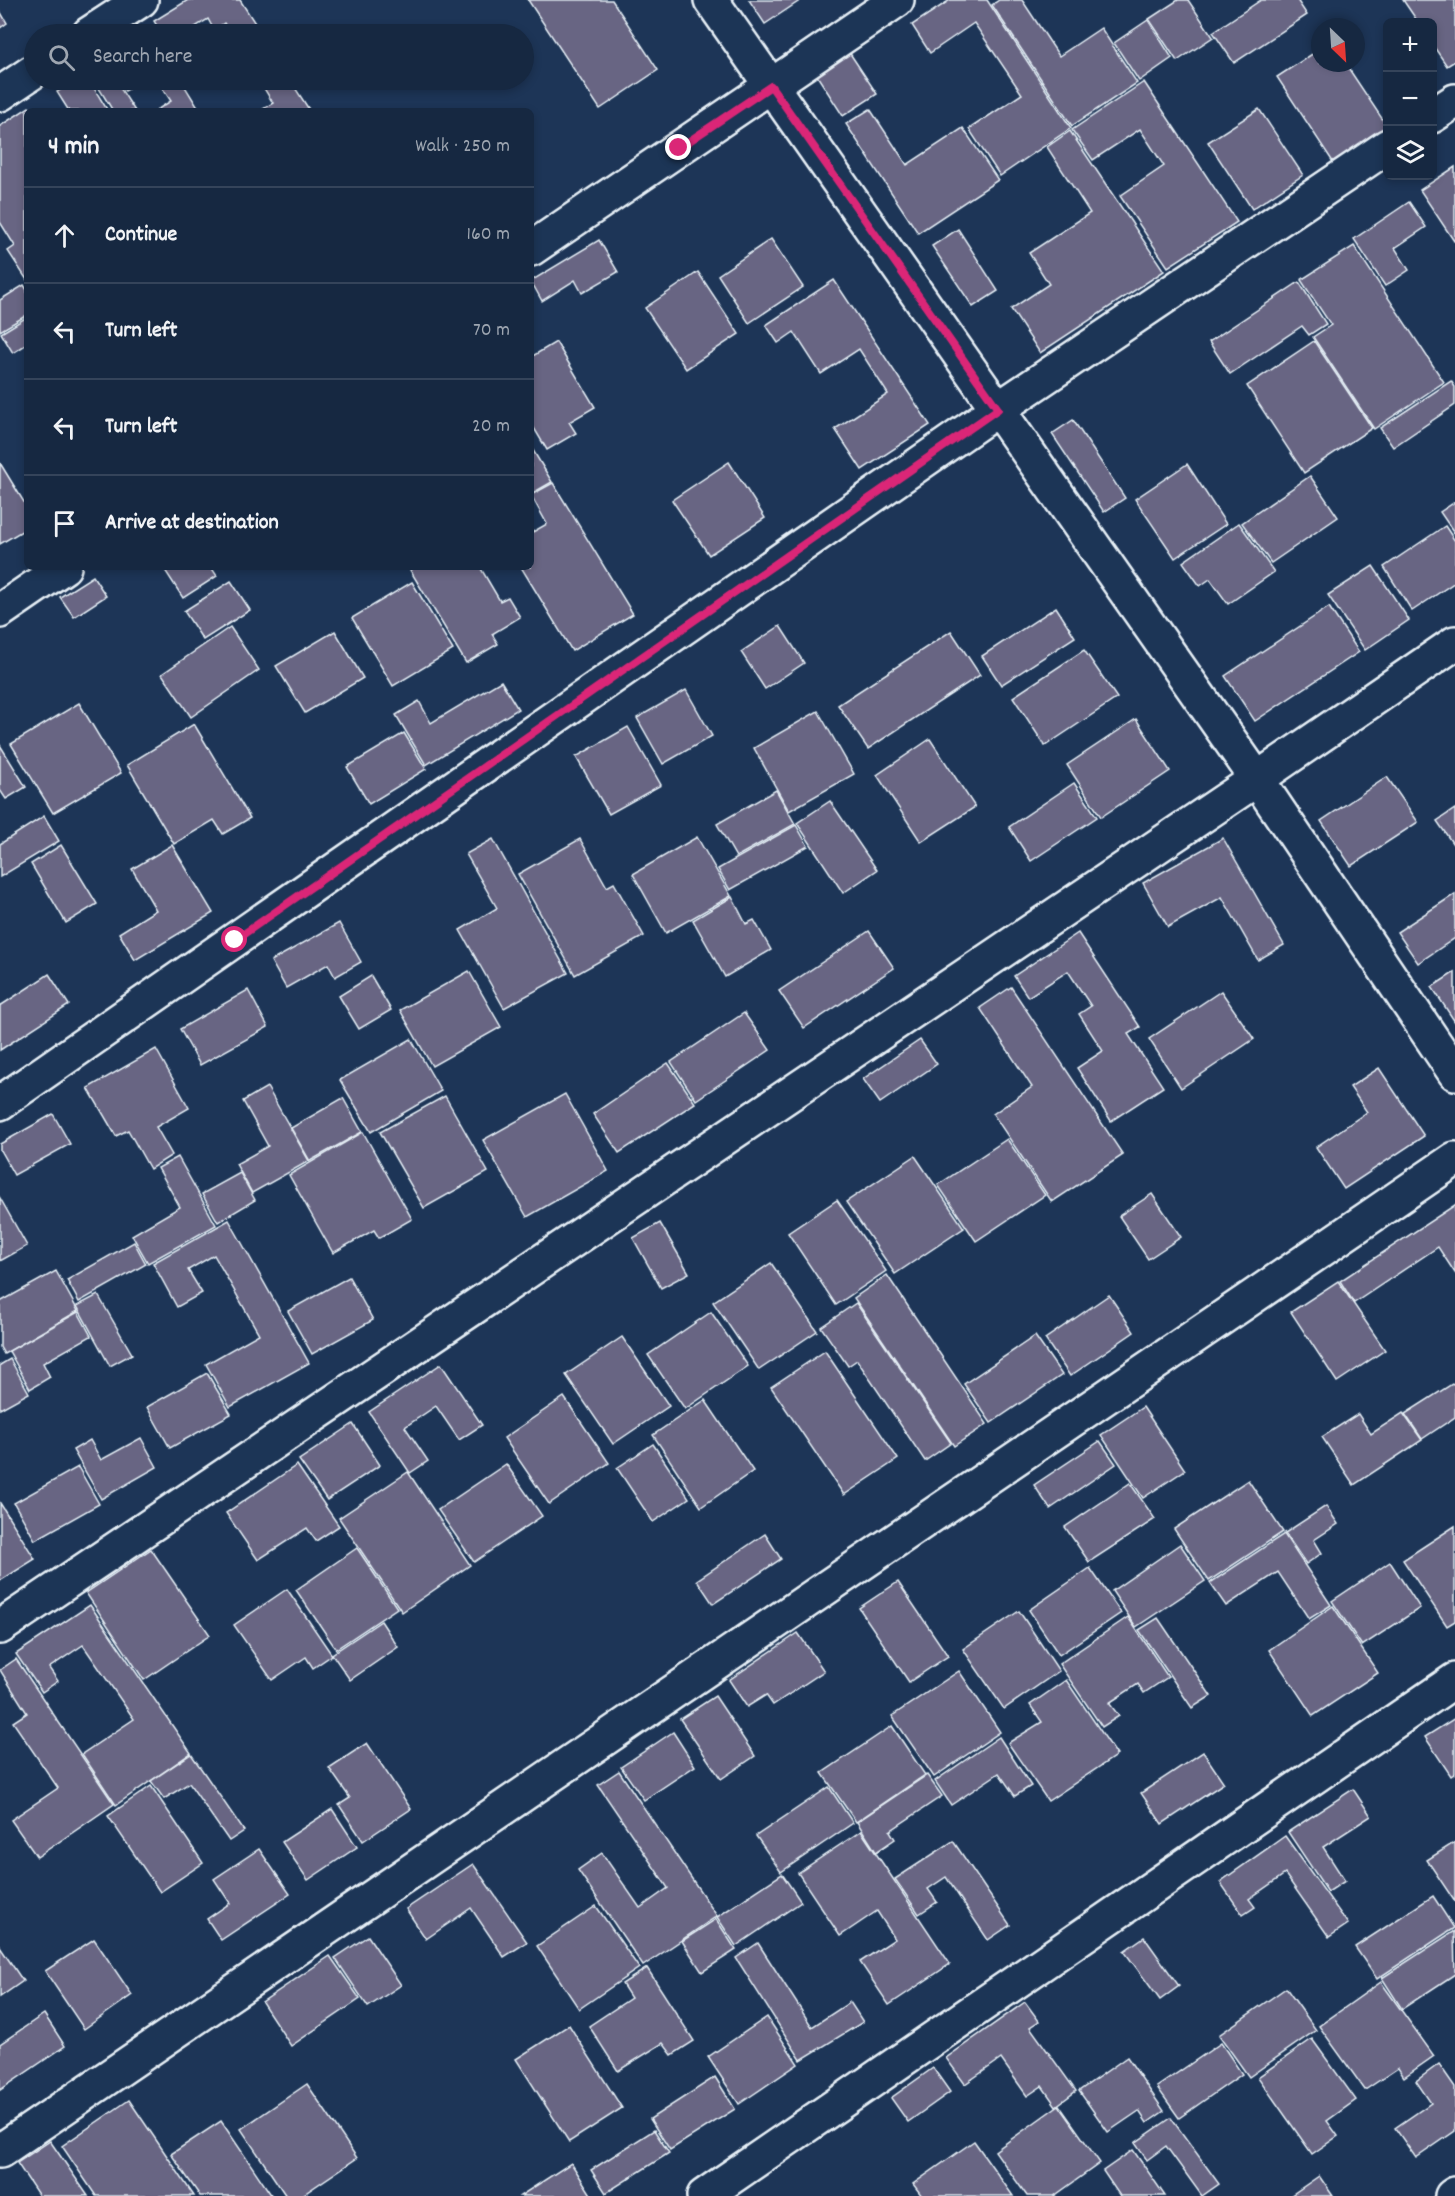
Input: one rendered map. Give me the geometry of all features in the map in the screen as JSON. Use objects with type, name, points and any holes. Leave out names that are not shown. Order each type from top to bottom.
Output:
[{"type":"street","points":[[104,24],[141,0]]},
{"type":"street","points":[[711,0],[1257,779],[1455,1073]]},
{"type":"street","points":[[534,247],[897,0]]},
{"type":"street","points":[[0,94],[24,78]]},
{"type":"street","points":[[1437,113],[1455,101]]},
{"type":"street","points":[[0,1103],[998,409],[1383,149]]},
{"type":"street","points":[[0,611],[60,570]]},
{"type":"street","points":[[0,1627],[1455,643]]},
{"type":"street","points":[[0,2151],[1455,1159]]},
{"type":"street","points":[[704,2196],[1455,1680]]},
{"type":"building","points":[[188,0],[240,0],[256,24],[211,24],[208,19],[200,24],[156,24],[154,21]]},
{"type":"building","points":[[528,0],[612,0],[658,70],[600,109]]},
{"type":"building","points":[[749,0],[801,0],[765,24]]},
{"type":"building","points":[[950,0],[987,0],[1071,128],[1000,176],[969,129],[1022,94],[974,23],[930,53],[912,25]]},
{"type":"building","points":[[999,0],[1022,0],[1059,56],[1101,28],[1137,83],[1072,126],[992,5]]},
{"type":"building","points":[[1178,0],[1188,0],[1213,37],[1177,61],[1149,19]]},
{"type":"building","points":[[1261,0],[1297,0],[1307,15],[1234,63],[1213,32]]},
{"type":"building","points":[[1403,0],[1455,0],[1455,61],[1447,66],[1437,51],[1437,18],[1415,18]]},
{"type":"building","points":[[0,11],[7,23],[0,28]]},
{"type":"building","points":[[1148,20],[1172,58],[1139,81],[1114,43]]},
{"type":"building","points":[[845,46],[877,94],[843,116],[812,68]]},
{"type":"building","points":[[1311,55],[1311,72],[1351,72],[1383,120],[1383,129],[1333,162],[1277,77]]},
{"type":"building","points":[[1144,82],[1237,222],[1168,267],[1120,196],[1164,166],[1140,129],[1093,160],[1072,130]]},
{"type":"building","points":[[60,90],[95,90],[106,108],[67,108],[57,92]]},
{"type":"building","points":[[100,90],[121,90],[133,108],[111,108]]},
{"type":"building","points":[[164,90],[187,90],[198,108],[160,108],[171,101]]},
{"type":"building","points":[[265,90],[296,90],[308,108],[265,108],[273,103]]},
{"type":"building","points":[[870,109],[907,165],[963,128],[998,180],[918,233],[846,124]]},
{"type":"building","points":[[1259,109],[1303,175],[1252,209],[1208,142]]},
{"type":"building","points":[[24,110],[24,275],[8,251],[15,246],[0,222],[0,126]]},
{"type":"building","points":[[1070,131],[1164,271],[1040,353],[1011,309],[1049,284],[1029,253],[1090,213],[1047,147]]},
{"type":"building","points":[[1455,167],[1454,241],[1420,190]]},
{"type":"building","points":[[1409,202],[1426,227],[1395,248],[1409,270],[1385,286],[1354,239]]},
{"type":"building","points":[[958,229],[998,291],[973,307],[932,246]]},
{"type":"building","points":[[771,239],[803,287],[749,323],[718,275]]},
{"type":"building","points":[[599,240],[618,272],[582,293],[575,280],[542,301],[534,286],[534,279]]},
{"type":"building","points":[[1354,246],[1444,382],[1374,429],[1313,337],[1331,325],[1301,280]]},
{"type":"building","points":[[698,272],[739,334],[686,369],[645,308]]},
{"type":"building","points":[[834,280],[930,425],[862,470],[835,429],[888,394],[859,349],[821,374],[794,332],[778,343],[766,325]]},
{"type":"building","points":[[1299,282],[1326,324],[1309,335],[1302,326],[1230,374],[1209,342]]},
{"type":"building","points":[[24,285],[24,317],[0,331],[0,300]]},
{"type":"building","points":[[24,319],[24,346],[13,353],[1,333]]},
{"type":"building","points":[[1314,341],[1372,428],[1304,473],[1247,386]]},
{"type":"building","points":[[556,342],[595,407],[569,422],[576,433],[547,450],[534,428],[534,355]]},
{"type":"building","points":[[1451,381],[1455,387],[1455,405],[1393,447],[1380,428]]},
{"type":"building","points":[[1073,420],[1125,498],[1104,512],[1052,434]]},
{"type":"building","points":[[534,452],[552,482],[534,492]]},
{"type":"building","points":[[729,462],[765,518],[709,555],[672,500]]},
{"type":"building","points":[[0,463],[24,502],[24,530],[0,544]]},
{"type":"building","points":[[1187,464],[1226,524],[1175,558],[1135,499]]},
{"type":"building","points":[[1310,476],[1338,517],[1271,563],[1242,523]]},
{"type":"building","points":[[553,483],[633,614],[572,651],[523,570],[534,570],[534,531],[547,524],[534,500],[534,493]]},
{"type":"building","points":[[1455,502],[1455,534],[1440,512]]},
{"type":"building","points":[[1239,523],[1274,572],[1228,604],[1210,579],[1200,586],[1183,562]]},
{"type":"building","points":[[1445,526],[1455,541],[1455,582],[1412,611],[1384,567]]},
{"type":"building","points":[[1373,566],[1409,620],[1365,650],[1328,595]]},
{"type":"building","points":[[165,570],[213,570],[217,576],[183,598]]},
{"type":"building","points":[[410,570],[482,570],[500,601],[508,597],[520,617],[492,634],[498,644],[466,663]]},
{"type":"building","points":[[93,576],[106,596],[74,617],[60,597]]},
{"type":"building","points":[[231,581],[250,610],[203,640],[184,611]]},
{"type":"building","points":[[412,582],[453,650],[393,686],[352,618]]},
{"type":"building","points":[[1056,607],[1075,637],[1001,685],[982,656]]},
{"type":"building","points":[[1329,607],[1359,652],[1255,721],[1225,676]]},
{"type":"building","points":[[780,626],[804,663],[765,689],[741,652]]},
{"type":"building","points":[[230,627],[259,670],[191,717],[162,674]]},
{"type":"building","points":[[335,631],[363,678],[305,713],[276,666]]},
{"type":"building","points":[[951,631],[980,675],[868,749],[838,705]]},
{"type":"building","points":[[1084,650],[1117,698],[1045,746],[1013,697]]},
{"type":"building","points":[[501,681],[518,709],[426,765],[396,715],[419,701],[431,723]]},
{"type":"building","points":[[686,690],[712,736],[663,764],[637,718]]},
{"type":"building","points":[[79,703],[121,773],[53,813],[11,744]]},
{"type":"building","points":[[818,711],[854,774],[789,811],[754,748]]},
{"type":"building","points":[[1136,719],[1170,771],[1101,817],[1067,765]]},
{"type":"building","points":[[194,724],[250,818],[223,834],[214,820],[174,844],[127,765]]},
{"type":"building","points":[[628,727],[661,785],[609,814],[576,757]]},
{"type":"building","points":[[404,733],[426,769],[369,804],[347,767]]},
{"type":"building","points":[[930,739],[975,807],[921,842],[877,775]]},
{"type":"building","points":[[0,745],[26,787],[6,799],[0,790]]},
{"type":"building","points":[[1387,777],[1418,822],[1351,866],[1321,821]]},
{"type":"building","points":[[1074,783],[1097,817],[1031,861],[1009,827]]},
{"type":"building","points":[[776,790],[795,824],[736,857],[717,824]]},
{"type":"building","points":[[830,801],[877,870],[843,893],[797,823]]},
{"type":"building","points":[[1455,809],[1455,847],[1437,821]]},
{"type":"building","points":[[44,816],[59,841],[0,877],[0,844]]},
{"type":"building","points":[[796,825],[808,846],[730,890],[718,869]]},
{"type":"building","points":[[697,837],[731,896],[666,933],[633,874]]},
{"type":"building","points":[[1223,838],[1284,945],[1258,960],[1222,897],[1168,927],[1143,883]]},
{"type":"building","points":[[493,839],[568,973],[504,1008],[460,930],[497,908],[466,854]]},
{"type":"building","points":[[580,839],[607,887],[614,883],[644,936],[575,975],[518,874]]},
{"type":"building","points":[[61,845],[97,904],[66,923],[31,864]]},
{"type":"building","points":[[172,845],[213,913],[135,960],[119,933],[156,910],[132,869]]},
{"type":"building","points":[[1455,894],[1455,938],[1418,963],[1397,932]]},
{"type":"building","points":[[732,897],[746,924],[754,920],[771,950],[725,977],[693,920]]},
{"type":"building","points":[[339,923],[361,962],[335,977],[328,964],[286,988],[271,961]]},
{"type":"building","points":[[869,931],[894,968],[804,1028],[779,991]]},
{"type":"building","points":[[1078,933],[1140,1027],[1128,1034],[1163,1087],[1111,1121],[1077,1068],[1103,1051],[1079,1014],[1091,1006],[1068,971],[1028,997],[1014,976]]},
{"type":"building","points":[[469,971],[501,1027],[432,1066],[400,1010]]},
{"type":"building","points":[[1455,972],[1455,1022],[1432,987]]},
{"type":"building","points":[[49,974],[69,1005],[0,1050],[0,1006]]},
{"type":"building","points":[[371,976],[391,1010],[359,1029],[339,996]]},
{"type":"building","points":[[1011,987],[1123,1155],[1052,1202],[993,1114],[1032,1087],[980,1008]]},
{"type":"building","points":[[248,990],[268,1027],[200,1065],[180,1029]]},
{"type":"building","points":[[1221,991],[1254,1039],[1181,1088],[1149,1039]]},
{"type":"building","points":[[744,1013],[770,1050],[696,1100],[671,1062]]},
{"type":"building","points":[[411,1039],[441,1091],[371,1132],[340,1080]]},
{"type":"building","points":[[920,1040],[937,1064],[880,1103],[863,1079]]},
{"type":"building","points":[[156,1049],[189,1108],[156,1127],[172,1155],[150,1169],[128,1130],[116,1136],[88,1088]]},
{"type":"building","points":[[668,1063],[695,1103],[619,1153],[593,1114]]},
{"type":"building","points":[[1379,1068],[1424,1136],[1344,1189],[1316,1147],[1367,1112],[1350,1087]]},
{"type":"building","points":[[267,1087],[309,1161],[252,1193],[236,1164],[268,1146],[243,1101]]},
{"type":"building","points":[[565,1094],[608,1171],[527,1217],[483,1140]]},
{"type":"building","points":[[445,1096],[488,1172],[424,1208],[380,1132]]},
{"type":"building","points":[[343,1098],[362,1132],[310,1161],[291,1128]]},
{"type":"building","points":[[53,1114],[70,1144],[14,1175],[0,1150],[0,1144]]},
{"type":"building","points":[[363,1132],[412,1219],[379,1238],[374,1230],[333,1253],[289,1175]]},
{"type":"building","points":[[1007,1139],[1045,1195],[976,1241],[938,1185]]},
{"type":"building","points":[[915,1156],[964,1228],[895,1274],[846,1202]]},
{"type":"building","points":[[178,1157],[216,1225],[148,1263],[132,1235],[180,1207],[158,1168]]},
{"type":"building","points":[[240,1173],[255,1200],[218,1222],[202,1194]]},
{"type":"building","points":[[1152,1194],[1181,1237],[1148,1259],[1119,1216]]},
{"type":"building","points":[[0,1198],[27,1246],[0,1261]]},
{"type":"building","points":[[837,1200],[886,1271],[836,1305],[788,1233]]},
{"type":"building","points":[[1455,1205],[1455,1273],[1438,1247],[1354,1303],[1340,1281]]},
{"type":"building","points":[[229,1220],[309,1363],[230,1407],[206,1364],[259,1334],[214,1255],[188,1270],[202,1293],[177,1307],[153,1263]]},
{"type":"building","points":[[660,1223],[689,1273],[661,1288],[633,1238]]},
{"type":"building","points":[[134,1242],[146,1264],[79,1302],[67,1280]]},
{"type":"building","points":[[771,1263],[817,1331],[759,1370],[713,1302]]},
{"type":"building","points":[[56,1271],[78,1311],[4,1354],[0,1347],[0,1302]]},
{"type":"building","points":[[887,1275],[987,1424],[954,1446],[854,1298]]},
{"type":"building","points":[[349,1277],[373,1320],[312,1354],[288,1311]]},
{"type":"building","points":[[1338,1281],[1385,1350],[1337,1382],[1291,1312]]},
{"type":"building","points":[[98,1295],[132,1354],[110,1366],[77,1306]]},
{"type":"building","points":[[1109,1295],[1134,1332],[1070,1376],[1045,1339]]},
{"type":"building","points":[[856,1303],[951,1443],[925,1461],[857,1360],[848,1366],[821,1327]]},
{"type":"building","points":[[78,1312],[91,1336],[43,1363],[50,1377],[30,1389],[9,1351]]},
{"type":"building","points":[[711,1312],[748,1366],[685,1409],[648,1355]]},
{"type":"building","points":[[1035,1336],[1062,1375],[991,1423],[964,1384]]},
{"type":"building","points":[[622,1337],[669,1406],[613,1444],[566,1375]]},
{"type":"building","points":[[825,1351],[898,1459],[844,1495],[771,1387]]},
{"type":"building","points":[[10,1359],[29,1393],[0,1409],[0,1365]]},
{"type":"building","points":[[441,1364],[482,1425],[459,1440],[436,1406],[405,1427],[428,1461],[410,1473],[369,1412]]},
{"type":"building","points":[[207,1373],[231,1414],[170,1448],[147,1407]]},
{"type":"building","points":[[1455,1382],[1455,1417],[1422,1439],[1405,1414]]},
{"type":"building","points":[[564,1397],[609,1463],[549,1504],[504,1438]]},
{"type":"building","points":[[705,1400],[753,1471],[701,1507],[653,1435]]},
{"type":"building","points":[[1143,1407],[1185,1470],[1143,1498],[1101,1435]]},
{"type":"building","points":[[1403,1413],[1422,1440],[1354,1485],[1322,1437],[1358,1414],[1371,1434]]},
{"type":"building","points":[[353,1424],[380,1465],[327,1500],[299,1460]]},
{"type":"building","points":[[141,1438],[157,1467],[101,1499],[73,1450],[90,1440],[101,1460]]},
{"type":"building","points":[[1100,1441],[1116,1464],[1050,1509],[1034,1485]]},
{"type":"building","points":[[653,1444],[689,1498],[653,1522],[617,1468]]},
{"type":"building","points":[[506,1464],[542,1516],[474,1562],[438,1510]]},
{"type":"building","points":[[297,1465],[339,1526],[316,1541],[307,1528],[258,1560],[226,1513]]},
{"type":"building","points":[[78,1467],[99,1504],[35,1540],[14,1503]]},
{"type":"building","points":[[408,1472],[470,1565],[402,1612],[339,1518]]},
{"type":"building","points":[[1248,1480],[1283,1532],[1209,1581],[1174,1529]]},
{"type":"building","points":[[1130,1483],[1155,1519],[1089,1562],[1065,1527]]},
{"type":"building","points":[[0,1503],[35,1559],[0,1581]]},
{"type":"building","points":[[1326,1506],[1338,1524],[1314,1540],[1322,1553],[1306,1564],[1285,1533]]},
{"type":"building","points":[[1455,1526],[1455,1621],[1447,1626],[1403,1560]]},
{"type":"building","points":[[765,1534],[781,1559],[713,1604],[697,1580]]},
{"type":"building","points":[[1284,1534],[1331,1605],[1309,1619],[1278,1572],[1226,1606],[1210,1583]]},
{"type":"building","points":[[1180,1544],[1205,1581],[1136,1627],[1112,1591]]},
{"type":"building","points":[[357,1548],[397,1608],[336,1649],[296,1590]]},
{"type":"building","points":[[151,1549],[210,1635],[144,1680],[86,1593]]},
{"type":"building","points":[[1390,1562],[1420,1608],[1362,1646],[1332,1601]]},
{"type":"building","points":[[1090,1568],[1121,1613],[1059,1655],[1029,1610]]},
{"type":"building","points":[[898,1582],[948,1656],[909,1682],[859,1608]]},
{"type":"building","points":[[287,1589],[332,1655],[313,1668],[306,1657],[272,1680],[234,1625]]},
{"type":"building","points":[[90,1605],[191,1753],[116,1805],[82,1754],[134,1719],[83,1645],[49,1668],[58,1681],[42,1692],[16,1654]]},
{"type":"building","points":[[1333,1606],[1378,1673],[1313,1716],[1269,1650]]},
{"type":"building","points":[[1019,1611],[1059,1671],[1004,1709],[963,1649]]},
{"type":"building","points":[[1128,1617],[1168,1677],[1144,1693],[1138,1684],[1109,1703],[1119,1716],[1102,1727],[1059,1664]]},
{"type":"building","points":[[1158,1618],[1211,1696],[1192,1708],[1139,1630]]},
{"type":"building","points":[[381,1621],[398,1647],[350,1680],[332,1654]]},
{"type":"building","points":[[798,1633],[824,1671],[773,1705],[766,1695],[747,1707],[729,1680]]},
{"type":"building","points":[[16,1659],[114,1804],[37,1857],[11,1820],[58,1788],[13,1722],[27,1713],[0,1670]]},
{"type":"building","points":[[959,1671],[1000,1732],[934,1777],[892,1716]]},
{"type":"building","points":[[1066,1680],[1117,1755],[1048,1801],[1008,1743],[1042,1722],[1030,1705]]},
{"type":"building","points":[[715,1696],[755,1756],[721,1779],[680,1719]]},
{"type":"building","points":[[1455,1718],[1455,1773],[1451,1776],[1425,1737]]},
{"type":"building","points":[[892,1726],[925,1775],[856,1822],[822,1773]]},
{"type":"building","points":[[673,1732],[695,1766],[644,1800],[621,1767]]},
{"type":"building","points":[[999,1737],[1031,1786],[1015,1796],[999,1773],[951,1805],[935,1781]]},
{"type":"building","points":[[367,1743],[411,1809],[363,1841],[339,1805],[350,1798],[329,1768]]},
{"type":"building","points":[[1203,1752],[1224,1783],[1162,1824],[1141,1793]]},
{"type":"building","points":[[191,1754],[244,1831],[229,1841],[189,1783],[164,1799],[151,1781]]},
{"type":"building","points":[[619,1771],[717,1916],[643,1966],[578,1870],[602,1853],[640,1908],[668,1888],[598,1785]]},
{"type":"building","points":[[927,1775],[942,1796],[890,1831],[895,1839],[876,1852],[857,1822]]},
{"type":"building","points":[[151,1786],[203,1863],[160,1892],[108,1816]]},
{"type":"building","points":[[829,1787],[853,1823],[781,1872],[756,1836]]},
{"type":"building","points":[[1353,1789],[1371,1816],[1323,1847],[1345,1881],[1328,1892],[1288,1832]]},
{"type":"building","points":[[332,1809],[357,1847],[308,1880],[282,1842]]},
{"type":"building","points":[[861,1831],[950,1964],[889,2005],[860,1962],[895,1939],[877,1911],[840,1936],[798,1873]]},
{"type":"building","points":[[1285,1836],[1348,1924],[1329,1937],[1285,1874],[1249,1899],[1255,1907],[1243,1915],[1220,1882]]},
{"type":"building","points":[[953,1841],[1010,1925],[988,1940],[946,1877],[928,1889],[937,1902],[919,1914],[895,1879]]},
{"type":"building","points":[[1455,1842],[1455,1902],[1427,1860]]},
{"type":"building","points":[[259,1849],[290,1894],[221,1940],[207,1919],[230,1903],[214,1879]]},
{"type":"building","points":[[473,1864],[527,1942],[504,1957],[471,1908],[426,1939],[406,1909]]},
{"type":"building","points":[[782,1874],[801,1902],[736,1946],[717,1917]]},
{"type":"building","points":[[1433,1896],[1454,1928],[1377,1979],[1355,1947]]},
{"type":"building","points":[[596,1906],[639,1968],[579,2009],[537,1946]]},
{"type":"building","points":[[716,1919],[736,1950],[702,1972],[682,1941]]},
{"type":"building","points":[[1454,1931],[1455,1974],[1402,2009],[1382,1978]]},
{"type":"building","points":[[368,1936],[401,1985],[368,2007],[335,1958]]},
{"type":"building","points":[[1144,1937],[1179,1986],[1160,2000],[1124,1951]]},
{"type":"building","points":[[94,1939],[132,1995],[84,2029],[45,1971]]},
{"type":"building","points":[[758,1943],[812,2027],[850,2002],[863,2022],[801,2060],[736,1958]]},
{"type":"building","points":[[0,1947],[23,1981],[0,1997]]},
{"type":"building","points":[[330,1956],[360,1999],[291,2046],[262,2002]]},
{"type":"building","points":[[647,1968],[694,2041],[672,2055],[663,2043],[618,2071],[589,2026],[631,1998],[622,1984]]},
{"type":"building","points":[[1381,1982],[1434,2056],[1404,2077],[1398,2068],[1365,2090],[1319,2026]]},
{"type":"building","points":[[1286,1988],[1316,2030],[1249,2077],[1219,2035]]},
{"type":"building","points":[[1025,2002],[1039,2021],[1030,2027],[1076,2091],[1056,2106],[1042,2086],[1027,2096],[1001,2059],[965,2084],[946,2058]]},
{"type":"building","points":[[44,2014],[65,2046],[0,2090],[0,2044]]},
{"type":"building","points":[[767,2017],[798,2064],[739,2104],[708,2057]]},
{"type":"building","points":[[569,2025],[622,2108],[569,2142],[516,2059]]},
{"type":"building","points":[[1312,2039],[1356,2100],[1327,2121],[1338,2136],[1312,2154],[1258,2077]]},
{"type":"building","points":[[1221,2043],[1242,2074],[1179,2118],[1157,2087]]},
{"type":"building","points":[[1127,2057],[1164,2111],[1147,2123],[1139,2111],[1108,2132],[1079,2091]]},
{"type":"building","points":[[1439,2064],[1455,2087],[1455,2131],[1416,2158],[1395,2128],[1431,2103],[1416,2081]]},
{"type":"building","points":[[933,2068],[950,2092],[908,2122],[891,2098]]},
{"type":"building","points":[[715,2077],[735,2109],[670,2150],[650,2119]]},
{"type":"building","points":[[307,2084],[357,2158],[301,2196],[286,2196],[241,2129]]},
{"type":"building","points":[[129,2100],[194,2196],[96,2196],[62,2146]]},
{"type":"building","points":[[1059,2105],[1100,2163],[1054,2196],[1027,2196],[995,2151]]},
{"type":"building","points":[[1171,2118],[1219,2184],[1202,2196],[1166,2146],[1147,2160],[1135,2143]]},
{"type":"building","points":[[221,2121],[272,2196],[200,2196],[171,2154]]},
{"type":"building","points":[[654,2130],[669,2153],[606,2193],[591,2170]]},
{"type":"building","points":[[50,2141],[88,2196],[39,2196],[17,2163]]},
{"type":"building","points":[[974,2141],[1013,2196],[922,2196],[913,2184]]},
{"type":"building","points":[[1133,2150],[1165,2196],[1120,2196],[1103,2171]]},
{"type":"building","points":[[571,2163],[592,2196],[520,2196]]},
{"type":"building","points":[[1319,2176],[1333,2196],[1290,2196]]},
{"type":"route","points":[[235,940],[998,409],[771,86],[679,148]]}]
